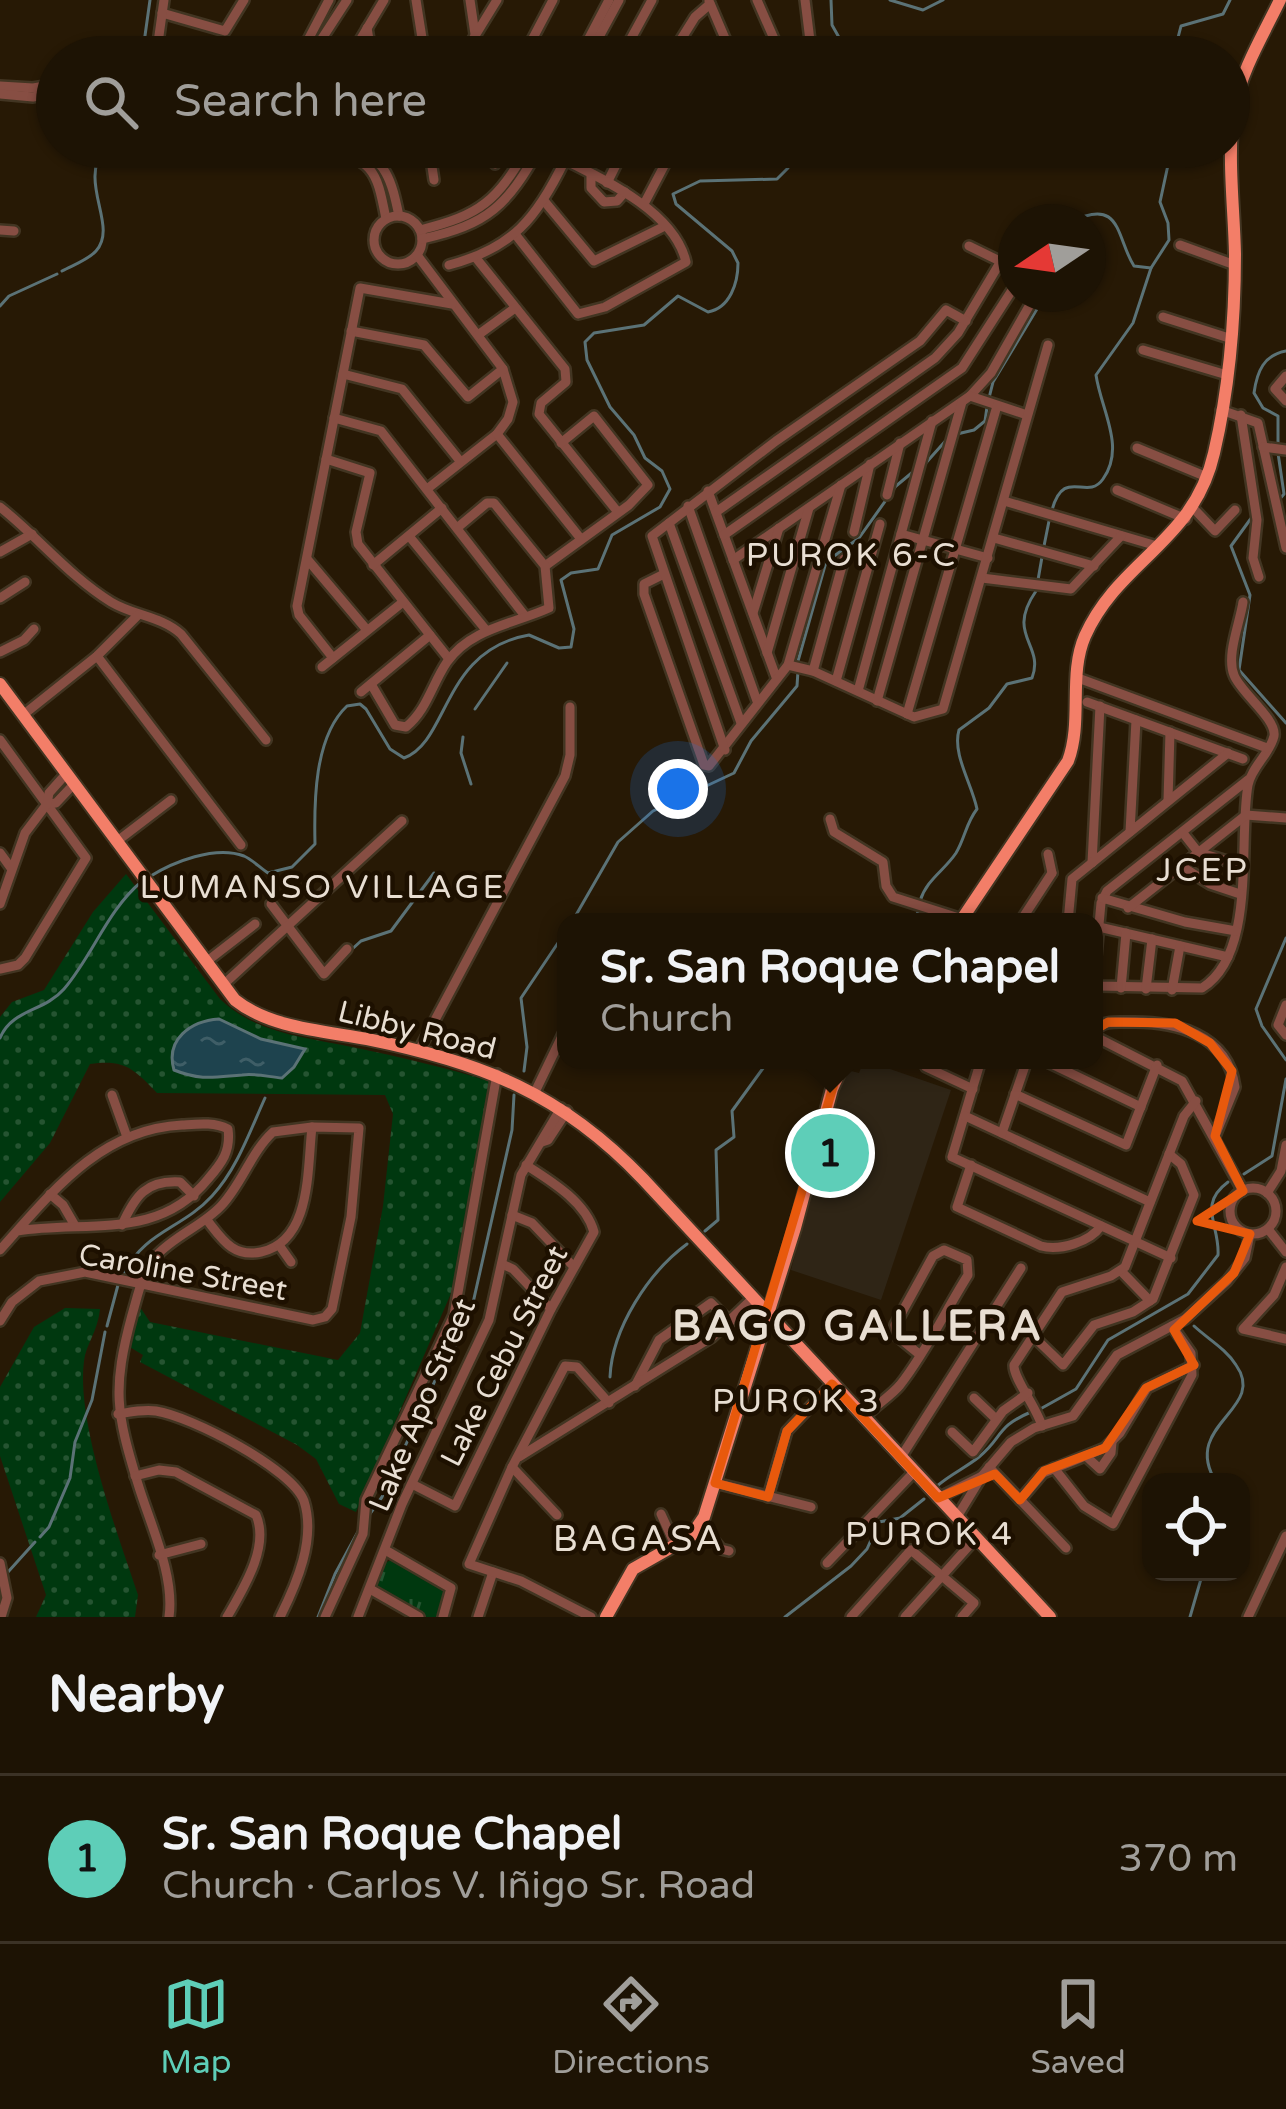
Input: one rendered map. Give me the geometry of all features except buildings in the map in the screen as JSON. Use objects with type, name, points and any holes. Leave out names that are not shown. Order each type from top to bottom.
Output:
[{"type":"main road","points":[[1250,63],[1280,0]]},
{"type":"main road","points":[[966,913],[1068,761],[1076,733],[1081,647],[1095,618],[1190,514],[1207,477],[1232,339],[1235,168]]},
{"type":"main road","name":"Libby Road","points":[[0,684],[235,1000],[260,1016],[419,1050],[497,1074],[564,1110],[627,1162],[1050,1617]]},
{"type":"main road","points":[[606,1617],[633,1569],[701,1525],[841,1069]]},
{"type":"street","points":[[159,36],[164,0]]},
{"type":"street","points":[[162,13],[225,32],[244,0]]},
{"type":"street","points":[[310,36],[328,0]]},
{"type":"street","points":[[324,36],[347,0]]},
{"type":"street","points":[[362,36],[384,0]]},
{"type":"street","points":[[416,0],[422,36]]},
{"type":"street","points":[[475,34],[496,0]]},
{"type":"street","points":[[534,36],[553,0]]},
{"type":"street","points":[[590,36],[609,0]]},
{"type":"street","points":[[599,36],[619,0]]},
{"type":"street","points":[[632,36],[652,0]]},
{"type":"street","points":[[757,0],[773,36]]},
{"type":"street","points":[[805,0],[809,36]]},
{"type":"street","points":[[683,36],[710,2],[725,36]]},
{"type":"street","points":[[471,6],[488,14]]},
{"type":"street","points":[[471,6],[475,34]]},
{"type":"street","points":[[367,28],[369,36]]},
{"type":"street","points":[[0,90],[36,88]]},
{"type":"street","points":[[371,168],[387,189],[386,219],[375,235],[375,247],[382,258],[400,264],[417,255]]},
{"type":"street","points":[[380,168],[399,216]]},
{"type":"street","points":[[432,168],[434,179]]},
{"type":"street","points":[[421,234],[478,211],[503,189],[516,168]]},
{"type":"street","points":[[421,234],[474,225],[501,206],[526,168]]},
{"type":"street","points":[[449,265],[476,258],[515,234],[545,202],[561,168]]},
{"type":"street","points":[[515,234],[574,310],[584,315],[683,265],[686,256],[644,204],[580,168]]},
{"type":"street","points":[[607,183],[614,168]]},
{"type":"street","points":[[644,204],[663,168]]},
{"type":"street","points":[[591,174],[591,188],[604,202],[617,202],[625,192]]},
{"type":"street","points":[[545,202],[594,261],[664,226]]},
{"type":"street","points":[[386,219],[411,220],[421,234],[417,255],[503,369],[513,402],[497,434],[427,489]]},
{"type":"street","points":[[0,230],[14,231]]},
{"type":"street","points":[[1180,245],[1235,265]]},
{"type":"street","points":[[969,246],[998,260]]},
{"type":"street","points":[[476,258],[568,375],[538,409],[617,511]]},
{"type":"street","points":[[716,512],[935,358],[966,321],[998,266]]},
{"type":"street","points":[[333,658],[298,612],[359,288],[452,304]]},
{"type":"street","points":[[478,335],[515,308]]},
{"type":"street","points":[[724,750],[651,539],[708,491],[920,341],[946,310],[966,321]]},
{"type":"street","points":[[724,535],[968,362],[999,312]]},
{"type":"street","points":[[733,560],[966,399],[991,373],[1026,312]]},
{"type":"street","points":[[1163,317],[1232,339]]},
{"type":"street","points":[[351,332],[424,345],[468,398],[503,369]]},
{"type":"street","points":[[662,575],[642,589],[704,765],[712,765],[776,677],[800,667],[907,714],[922,717],[943,709],[1048,345]]},
{"type":"street","points":[[1143,350],[1227,375]]},
{"type":"street","points":[[343,374],[398,386],[460,460]]},
{"type":"street","points":[[1286,376],[1275,389],[1286,401]]},
{"type":"street","points":[[844,394],[898,444]]},
{"type":"street","points":[[966,399],[1027,416]]},
{"type":"street","points":[[877,701],[966,399]]},
{"type":"street","points":[[907,714],[956,549],[991,404]]},
{"type":"street","points":[[1221,410],[1258,423],[1281,504],[1286,548]]},
{"type":"street","points":[[1241,415],[1258,527],[1253,558],[1259,578]]},
{"type":"street","points":[[545,566],[629,506],[648,485],[594,416],[561,442]]},
{"type":"street","points":[[334,418],[381,431],[525,616]]},
{"type":"street","points":[[858,691],[932,421]]},
{"type":"street","points":[[497,434],[581,539]]},
{"type":"street","points":[[887,495],[898,444]]},
{"type":"street","points":[[1264,447],[1285,450]]},
{"type":"street","points":[[1137,448],[1207,477]]},
{"type":"street","points":[[326,459],[370,473],[356,535],[360,548],[449,659]]},
{"type":"street","points":[[854,532],[870,464]]},
{"type":"street","points":[[800,667],[841,485]]},
{"type":"street","points":[[1117,490],[1190,514],[1215,531],[1235,510]]},
{"type":"street","points":[[708,491],[776,677]]},
{"type":"street","points":[[1004,501],[1157,546]]},
{"type":"street","points":[[371,684],[394,725],[406,728],[426,703],[449,659],[486,630],[550,605],[545,566],[493,502],[458,528]]},
{"type":"street","points":[[688,506],[757,701]]},
{"type":"street","points":[[767,653],[810,506]]},
{"type":"street","points":[[0,507],[100,595],[182,634],[266,740]]},
{"type":"street","points":[[373,565],[442,508]]},
{"type":"street","points":[[669,523],[741,723]]},
{"type":"street","points":[[836,681],[880,524]]},
{"type":"street","points":[[753,613],[778,529]]},
{"type":"street","points":[[0,552],[32,534]]},
{"type":"street","points":[[901,534],[988,557]]},
{"type":"street","points":[[409,536],[486,630]]},
{"type":"street","points":[[982,578],[1067,590],[1121,536]]},
{"type":"street","points":[[994,538],[1094,566]]},
{"type":"street","points":[[307,559],[367,631]]},
{"type":"street","points":[[800,667],[844,559]]},
{"type":"street","points":[[0,598],[25,582]]},
{"type":"street","points":[[322,667],[403,602]]},
{"type":"street","points":[[1101,913],[1102,898],[1128,872],[1249,779],[1274,736],[1272,724],[1232,669],[1243,602]]},
{"type":"street","points":[[23,715],[97,656],[138,615]]},
{"type":"street","points":[[0,652],[34,629]]},
{"type":"street","points":[[361,692],[430,635]]},
{"type":"street","points":[[97,656],[242,844]]},
{"type":"street","points":[[1078,678],[1267,748]]},
{"type":"street","points":[[1087,702],[1243,759]]},
{"type":"street","points":[[1091,863],[1100,706]]},
{"type":"street","points":[[419,1050],[566,776],[570,707]]},
{"type":"street","points":[[1130,832],[1136,720]]},
{"type":"street","points":[[1168,801],[1170,732]]},
{"type":"street","points":[[0,740],[86,860],[25,958],[0,969]]},
{"type":"street","points":[[1069,913],[1072,879],[1228,753]]},
{"type":"street","points":[[0,904],[25,833],[47,804],[49,793],[70,779]]},
{"type":"street","points":[[1103,985],[1172,990],[1208,985],[1228,957],[1236,931],[1249,779]]},
{"type":"street","points":[[116,842],[171,800]]},
{"type":"street","points":[[1128,908],[1246,815],[1286,818]]},
{"type":"street","points":[[830,819],[834,832],[883,862],[886,886],[893,897],[938,913]]},
{"type":"street","points":[[223,985],[402,821]]},
{"type":"street","points":[[1183,833],[1198,852],[1243,866]]},
{"type":"street","points":[[0,853],[11,868]]},
{"type":"street","points":[[1026,913],[1052,873],[1048,854]]},
{"type":"street","points":[[1181,866],[1210,884],[1240,893]]},
{"type":"street","points":[[1052,873],[1072,879]]},
{"type":"street","points":[[1102,898],[1236,931]]},
{"type":"street","points":[[271,904],[324,974],[347,949]]},
{"type":"street","points":[[206,962],[254,924]]},
{"type":"street","points":[[1103,928],[1228,957]]},
{"type":"street","points":[[1121,988],[1126,933]]},
{"type":"street","points":[[1146,989],[1152,939]]},
{"type":"street","points":[[1172,990],[1180,946]]},
{"type":"street","points":[[1284,1033],[1278,1025],[1286,1005]]},
{"type":"street","points":[[1103,1026],[1108,1022],[1165,1022],[1184,1026],[1210,1042],[1226,1061],[1235,1087],[1215,1136]]},
{"type":"street","points":[[1103,1038],[1176,1075],[1196,1101],[1243,1191]]},
{"type":"street","points":[[535,1092],[557,1046]]},
{"type":"street","points":[[1015,1094],[1126,1145],[1157,1065]]},
{"type":"street","points":[[932,1069],[973,1089]]},
{"type":"street","points":[[979,1069],[952,1157],[1171,1258]]},
{"type":"street","points":[[1002,1133],[1024,1069]]},
{"type":"street","points":[[1061,1069],[1141,1107]]},
{"type":"street","points":[[325,1617],[363,1534],[366,1500],[454,1315],[497,1074]]},
{"type":"street","points":[[112,1095],[127,1137]]},
{"type":"street","points":[[1042,1426],[1013,1372],[1062,1292],[1121,1271],[1184,1116],[1196,1101]]},
{"type":"street","name":"Lake Apo Street","points":[[358,1617],[412,1484],[484,1330],[526,1165],[548,1140],[564,1110]]},
{"type":"street","points":[[965,1116],[1150,1202]]},
{"type":"street","points":[[0,1250],[50,1194],[82,1162],[127,1137],[165,1126],[225,1126],[230,1135],[227,1152],[194,1196],[163,1216],[122,1225],[74,1224],[17,1231]]},
{"type":"street","points":[[169,1617],[170,1596],[118,1414],[119,1363],[140,1285],[149,1264],[163,1249],[207,1220],[247,1180],[269,1135],[312,1127],[298,1225],[280,1245],[257,1253],[238,1252],[207,1220]]},
{"type":"street","name":"Caroline Street","points":[[0,1321],[29,1288],[63,1274],[85,1272],[313,1320],[325,1317],[332,1309],[351,1217],[359,1128],[312,1127]]},
{"type":"street","points":[[1267,1193],[1281,1171],[1286,1144]]},
{"type":"street","points":[[1033,1336],[1063,1365],[1089,1328],[1150,1301],[1194,1195],[1181,1164],[1168,1154]]},
{"type":"street","name":"Lake Cebu Street","points":[[412,1484],[455,1506],[594,1228],[561,1188],[526,1165]]},
{"type":"street","points":[[970,1165],[957,1207],[1041,1246],[1052,1249],[1084,1239],[1102,1226]]},
{"type":"street","points":[[122,1225],[134,1198],[147,1186],[179,1182],[194,1196]]},
{"type":"street","points":[[1252,1188],[1267,1193],[1276,1208],[1268,1229],[1250,1234],[1238,1228],[1231,1215],[1233,1201],[1243,1191],[1252,1188]]},
{"type":"street","points":[[50,1194],[74,1224]]},
{"type":"street","points":[[512,1215],[532,1223],[574,1268]]},
{"type":"street","points":[[1268,1229],[1286,1252]]},
{"type":"street","points":[[956,1517],[985,1472],[1018,1436],[1073,1416],[1117,1355],[1192,1315],[1234,1274],[1245,1258],[1250,1234]]},
{"type":"street","points":[[280,1245],[291,1262]]},
{"type":"street","points":[[864,1418],[899,1386],[920,1354],[970,1269],[967,1260],[944,1250],[933,1256],[895,1325],[897,1336],[920,1354]]},
{"type":"street","points":[[502,1264],[513,1269],[551,1309]]},
{"type":"street","points":[[1286,1267],[1274,1295],[1243,1329],[1286,1340]]},
{"type":"street","points":[[901,1457],[1021,1268]]},
{"type":"street","points":[[1121,1271],[1150,1301]]},
{"type":"street","points":[[1274,1295],[1286,1297]]},
{"type":"street","points":[[514,1463],[730,1322],[752,1299]]},
{"type":"street","points":[[635,1385],[659,1340],[711,1303],[730,1322]]},
{"type":"street","points":[[1054,1468],[1084,1506],[1114,1524],[1190,1382],[1194,1365],[1188,1347],[1172,1326]]},
{"type":"street","points":[[1020,1500],[1039,1475],[1088,1457],[1112,1442],[1147,1388],[1194,1365]]},
{"type":"street","points":[[591,1617],[536,1588],[469,1564],[565,1366],[577,1367],[608,1403]]},
{"type":"street","points":[[768,1497],[788,1431],[832,1384]]},
{"type":"street","points":[[952,1432],[973,1452],[996,1419],[1028,1393]]},
{"type":"street","points":[[974,1398],[996,1419]]},
{"type":"street","points":[[118,1414],[148,1410],[172,1415],[226,1441],[297,1485],[307,1512],[306,1546],[280,1617]]},
{"type":"street","points":[[514,1463],[557,1515]]},
{"type":"street","points":[[135,1476],[159,1470],[176,1472],[256,1515],[261,1535],[256,1554],[227,1617]]},
{"type":"street","points":[[827,1563],[914,1472]]},
{"type":"street","points":[[938,1498],[985,1472]]},
{"type":"street","points":[[985,1472],[1066,1547]]},
{"type":"street","points":[[716,1483],[811,1508]]},
{"type":"street","points":[[961,1486],[970,1496]]},
{"type":"street","points":[[661,1514],[675,1545]]},
{"type":"street","points":[[701,1525],[721,1549],[730,1551]]},
{"type":"street","points":[[394,1526],[409,1564]]},
{"type":"street","points":[[1248,1617],[1286,1536]]},
{"type":"street","points":[[924,1617],[909,1612],[976,1538]]},
{"type":"street","points":[[159,1556],[201,1544]]},
{"type":"street","points":[[851,1617],[911,1550],[974,1603],[962,1617]]},
{"type":"street","points":[[386,1551],[451,1588],[443,1617]]},
{"type":"street","points":[[0,1563],[7,1598],[2,1617]]},
{"type":"street","points":[[482,1616],[493,1572]]},
{"type":"street","points":[[370,1589],[419,1617]]},
{"type":"highlighted area","points":[[920,978],[992,1020],[1004,995],[1089,1034],[1108,1022],[1175,1023],[1210,1043],[1232,1071],[1215,1136],[1243,1191],[1197,1221],[1250,1234],[1234,1273],[1174,1330],[1194,1365],[1146,1388],[1105,1448],[1044,1471],[1020,1500],[995,1474],[938,1498],[832,1384],[787,1431],[768,1497],[715,1483],[836,1077]]},
{"type":"shaded area","points":[[861,1069],[890,1069],[951,1090],[881,1300],[791,1270],[811,1192],[834,1198],[859,1123],[830,1113],[847,1070],[859,1073]]},
{"type":"green space","points":[[126,874],[220,999],[249,1020],[491,1082],[452,1291],[356,1512],[339,1504],[316,1459],[297,1445],[140,1362],[143,1355],[128,1346],[140,1307],[150,1322],[338,1360],[360,1333],[383,1206],[393,1114],[385,1095],[157,1093],[128,1068],[90,1064],[50,1143],[0,1202],[0,1017],[12,1002],[44,990],[93,912]]},
{"type":"green space","points":[[65,1308],[100,1309],[84,1361],[86,1415],[100,1478],[138,1595],[135,1617],[36,1617],[46,1595],[0,1456],[0,1387],[34,1327]]},
{"type":"green space","points":[[393,1560],[444,1589],[440,1617],[426,1617],[378,1590],[375,1585],[386,1562]]},
{"type":"water","points":[[219,1019],[261,1039],[305,1049],[282,1078],[252,1074],[200,1077],[174,1070],[173,1049],[183,1034],[199,1023]]},
{"type":"waterway","points":[[145,36],[150,0]]},
{"type":"waterway","points":[[831,0],[832,25],[838,36]]},
{"type":"waterway","points":[[890,0],[923,10],[943,0]]},
{"type":"waterway","points":[[1178,36],[1181,26],[1223,14],[1230,0]]},
{"type":"waterway","points":[[62,271],[85,260],[102,241],[96,168]]},
{"type":"waterway","points":[[149,877],[182,861],[220,853],[244,856],[268,873],[292,867],[315,844],[322,752],[347,706],[360,704],[366,709],[390,749],[404,758],[430,734],[463,676],[500,644],[529,635],[559,648],[571,647],[574,629],[561,580],[571,573],[598,569],[612,535],[660,507],[670,489],[662,471],[645,458],[634,435],[610,407],[587,360],[585,342],[594,333],[644,325],[678,296],[708,312],[722,305],[734,286],[738,263],[732,251],[676,204],[673,194],[700,181],[777,179],[788,168]]},
{"type":"waterway","points":[[1106,216],[1115,224],[1134,266],[1151,268],[1169,240],[1160,202],[1167,168]]},
{"type":"waterway","points":[[1052,510],[1063,490],[1097,485],[1110,467],[1112,441],[1096,375],[1133,323],[1151,268]]},
{"type":"waterway","points":[[0,306],[9,296],[57,274]]},
{"type":"waterway","points":[[989,398],[993,382],[1035,312]]},
{"type":"waterway","points":[[1279,500],[1284,494],[1278,416],[1263,408],[1254,393],[1263,365],[1286,351]]},
{"type":"waterway","points":[[957,434],[985,421],[987,407]]},
{"type":"waterway","points":[[924,465],[949,437]]},
{"type":"waterway","points":[[798,661],[826,562],[859,538],[896,486],[914,471]]},
{"type":"waterway","points":[[1252,517],[1231,546],[1250,595],[1239,670],[1286,723]]},
{"type":"waterway","points":[[1044,546],[1049,521]]},
{"type":"waterway","points":[[1038,580],[1042,557]]},
{"type":"waterway","points":[[920,901],[956,853],[977,809],[960,759],[959,730],[989,708],[1007,684],[1032,678],[1034,656],[1024,619],[1036,591]]},
{"type":"waterway","points":[[475,709],[507,663]]},
{"type":"waterway","points":[[577,913],[618,842],[653,811],[734,773],[751,741],[797,686],[798,671]]},
{"type":"waterway","points":[[463,737],[461,753],[471,784]]},
{"type":"waterway","points":[[350,951],[361,941],[391,931],[434,873]]},
{"type":"waterway","points":[[0,1038],[12,1021],[64,989],[119,906],[141,882]]},
{"type":"waterway","points":[[1286,938],[1256,1009],[1286,1060]]},
{"type":"waterway","points":[[524,1071],[527,1047],[521,998],[557,944]]},
{"type":"waterway","points":[[705,1231],[718,1220],[716,1150],[734,1137],[732,1111],[762,1069]]},
{"type":"waterway","points":[[1244,1174],[1272,1156],[1286,1079]]},
{"type":"waterway","points":[[369,1515],[382,1497],[438,1374],[468,1325],[512,1130],[514,1095]]},
{"type":"waterway","points":[[123,1275],[152,1239],[200,1207],[221,1185],[265,1098]]},
{"type":"waterway","points":[[1042,1408],[1076,1389],[1108,1340],[1188,1294],[1218,1255],[1212,1207],[1228,1182]]},
{"type":"waterway","points":[[610,1377],[618,1339],[635,1303],[659,1270],[687,1244]]},
{"type":"waterway","points":[[107,1326],[118,1285]]},
{"type":"waterway","points":[[1194,1326],[1227,1354],[1243,1381],[1241,1394],[1208,1446],[1212,1473]]},
{"type":"waterway","points":[[40,1537],[70,1478],[105,1332]]},
{"type":"waterway","points":[[937,1486],[979,1457],[1011,1423],[1031,1412]]},
{"type":"waterway","points":[[785,1617],[851,1566],[867,1549],[879,1522],[900,1518],[924,1499]]},
{"type":"waterway","points":[[318,1617],[360,1528]]},
{"type":"waterway","points":[[8,1572],[35,1542]]},
{"type":"waterway","points":[[1190,1617],[1200,1581]]},
{"type":"place","name":"Sr. San Roque Chapel","points":[[830,1153]]},
{"type":"district","name":"PUROK 6-C","points":[[852,554]]},
{"type":"district","name":"JCEP","points":[[1203,869]]},
{"type":"district","name":"LUMANSO VILLAGE","points":[[323,886]]},
{"type":"district","name":"BAGO GALLERA","points":[[858,1325]]},
{"type":"district","name":"PUROK 3","points":[[797,1400]]},
{"type":"district","name":"PUROK 4","points":[[930,1533]]},
{"type":"district","name":"BAGASA","points":[[639,1538]]}]
